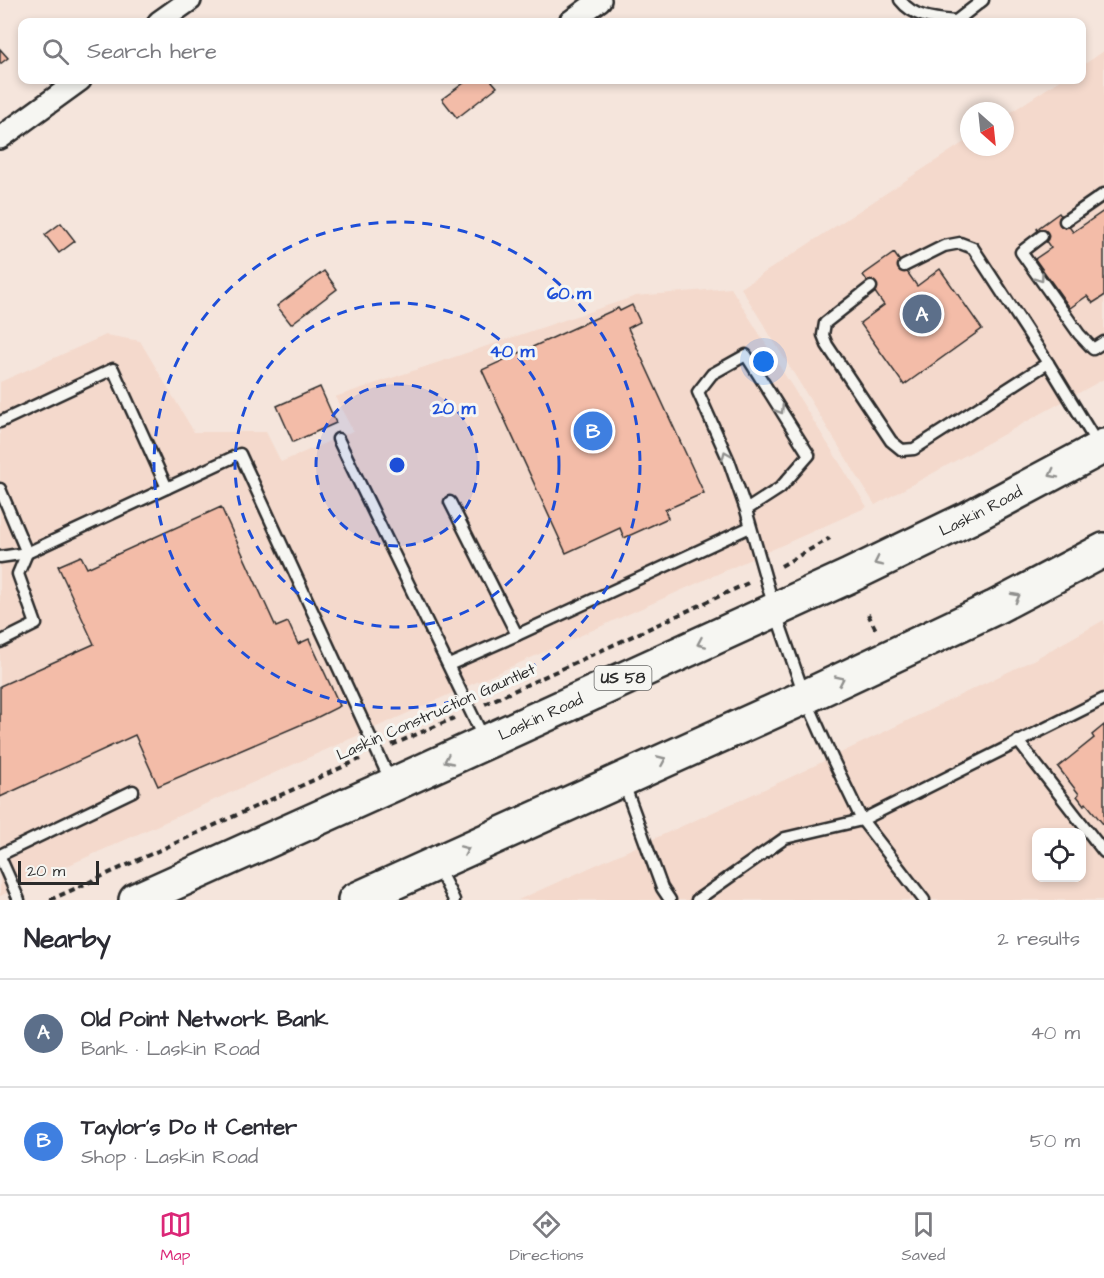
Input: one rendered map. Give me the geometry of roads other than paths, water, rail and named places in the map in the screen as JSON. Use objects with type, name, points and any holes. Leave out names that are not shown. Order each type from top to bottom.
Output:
[{"type":"main road","name":"Laskin Road","points":[[136,900],[392,786],[673,655],[775,611],[969,518],[1102,447]]},
{"type":"main road","points":[[355,900],[805,697],[994,608],[1104,550]]},
{"type":"street","points":[[165,18],[190,0]]},
{"type":"street","points":[[575,18],[600,0]]},
{"type":"street","points":[[0,138],[74,84]]},
{"type":"lane","points":[[900,0],[905,7],[927,18]]},
{"type":"lane","points":[[960,18],[983,0]]},
{"type":"lane","points":[[1065,221],[1104,194]]},
{"type":"lane","points":[[1042,236],[1021,252],[1079,334],[1093,349],[1104,342]]},
{"type":"lane","points":[[904,266],[944,246],[960,243],[973,248],[1102,447]]},
{"type":"lane","points":[[871,287],[825,323],[823,335],[827,345],[891,441],[902,450],[914,449],[1048,363]]},
{"type":"lane","points":[[746,510],[780,488],[809,455],[746,355],[712,374],[698,392],[729,461],[746,510],[775,611],[805,697],[832,760],[862,819],[924,900]]},
{"type":"lane","points":[[0,422],[113,369],[166,488]]},
{"type":"lane","points":[[338,439],[485,742]]},
{"type":"lane","points":[[0,557],[27,553],[240,454],[392,786]]},
{"type":"lane","points":[[0,489],[27,553],[18,574],[36,624],[0,642]]},
{"type":"lane","points":[[450,502],[517,635]]},
{"type":"lane","points":[[449,665],[750,527]]},
{"type":"lane","points":[[697,900],[785,838],[862,819],[1104,699]]},
{"type":"lane","points":[[1018,741],[1104,852]]},
{"type":"lane","points":[[622,778],[662,888],[670,900]]},
{"type":"lane","points":[[19,900],[0,856],[133,791]]},
{"type":"lane","points":[[436,863],[454,900]]},
{"type":"place","name":"Old Point Network Bank","points":[[922,314]]},
{"type":"place","name":"Taylor's Do It Center","points":[[593,431]]}]
